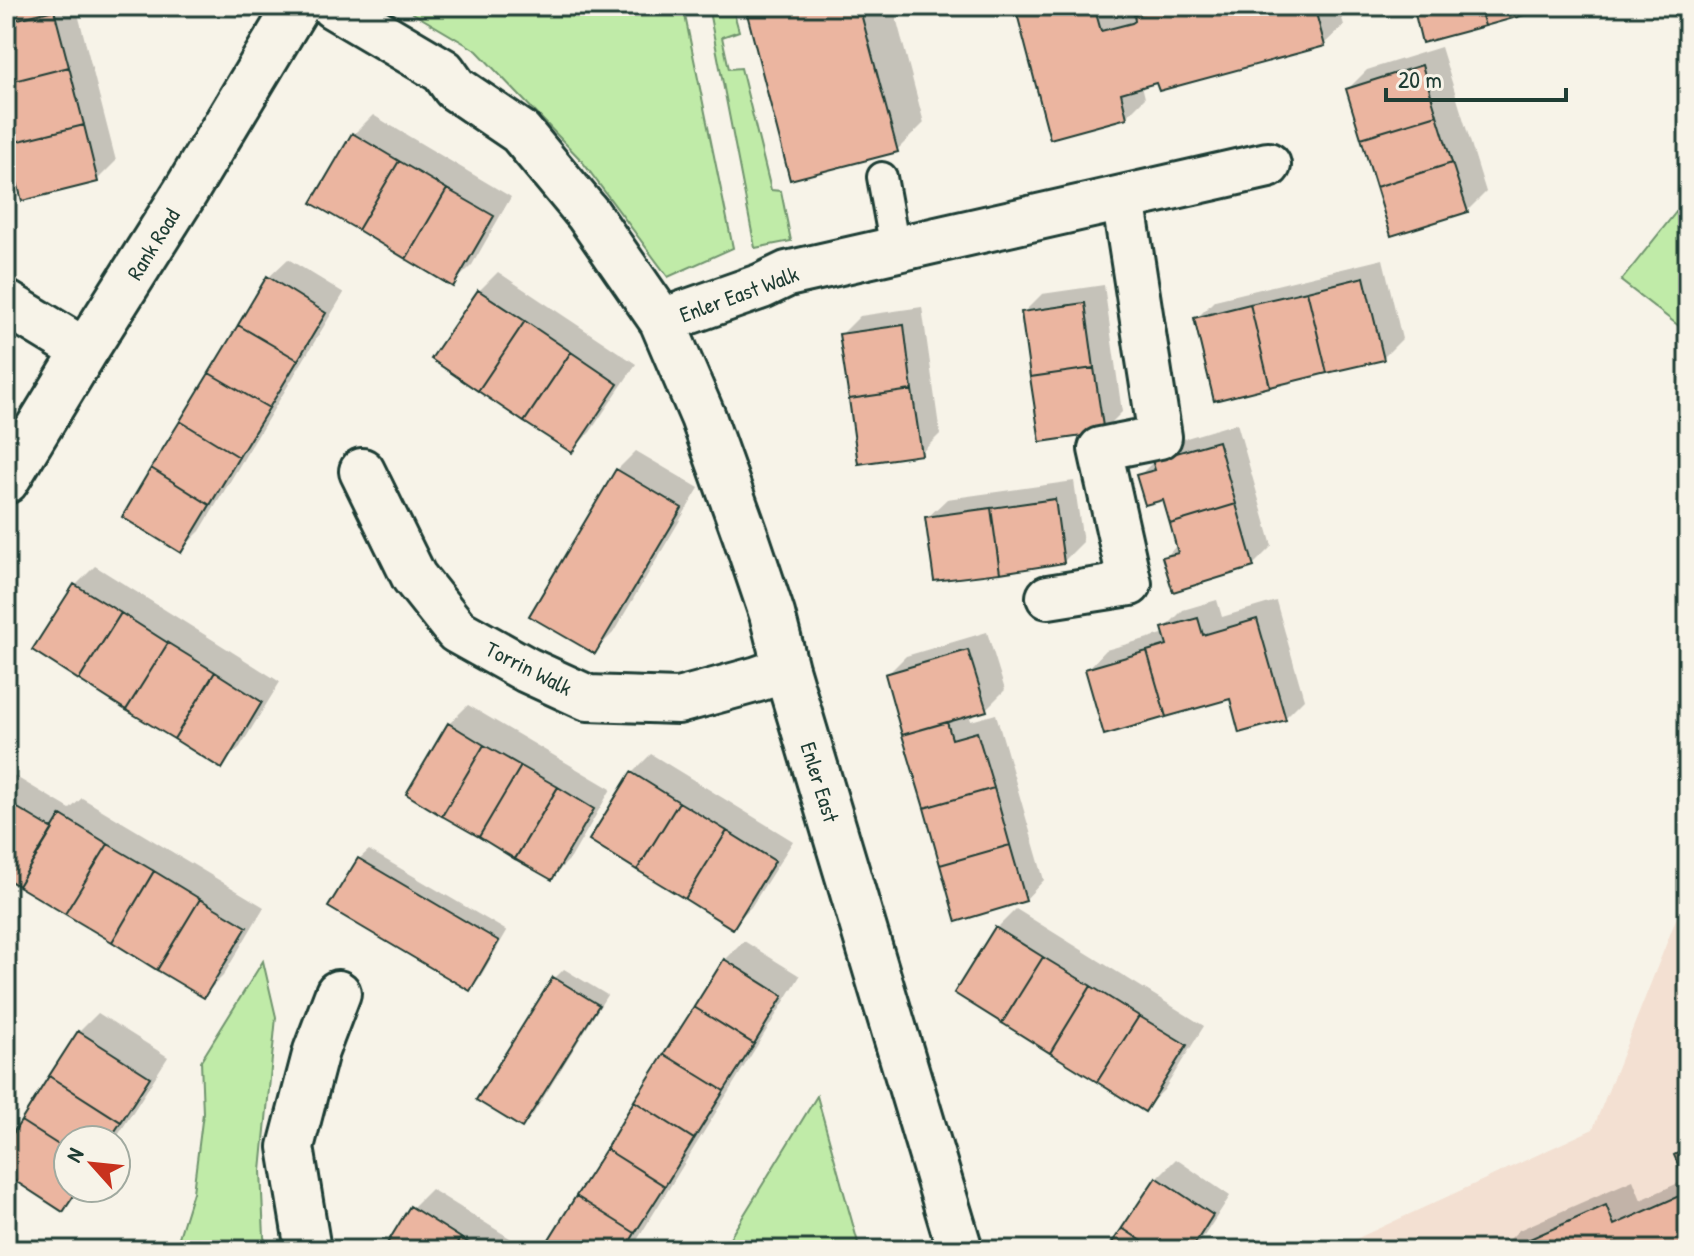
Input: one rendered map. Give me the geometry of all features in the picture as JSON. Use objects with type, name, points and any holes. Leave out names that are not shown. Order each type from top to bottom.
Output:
[{"type":"street","name":"Rank Road","points":[[6,481],[297,6]]},
{"type":"street","name":"Enler East Walk","points":[[333,6],[443,71],[455,88],[520,132],[588,214],[662,321],[762,286],[787,274],[1268,165]]},
{"type":"street","points":[[1048,597],[1130,584],[1100,449],[1160,437],[1123,198]]},
{"type":"street","points":[[6,303],[85,351]]},
{"type":"street","name":"Enler East","points":[[662,321],[703,417],[772,614],[960,1250]]},
{"type":"street","name":"Torrin Walk","points":[[362,471],[414,577],[457,631],[527,670],[588,698],[678,701],[786,669]]},
{"type":"street","points":[[308,1250],[291,1147],[316,1051],[338,993]]},
{"type":"lane","points":[[882,177],[895,249]]},
{"type":"shaded area","points":[[1688,889],[1688,1250],[1332,1250],[1593,1129]]},
{"type":"green space","points":[[401,6],[683,6],[733,248],[668,277],[581,160],[477,51]]},
{"type":"green space","points":[[708,6],[732,6],[739,31],[722,37],[729,69],[741,68],[771,190],[781,191],[791,241],[755,248]]},
{"type":"green space","points":[[1688,197],[1688,333],[1621,281]]},
{"type":"green space","points":[[263,961],[276,1017],[261,1171],[264,1237],[268,1250],[175,1250],[193,1192],[203,1113],[201,1061]]},
{"type":"green space","points":[[817,1096],[860,1250],[723,1249]]},
{"type":"building","points":[[6,6],[53,6],[54,10],[6,22]]},
{"type":"building","points":[[745,6],[859,6],[898,152],[790,180]]},
{"type":"building","points":[[1015,6],[1094,6],[1101,31],[1132,23],[1135,21],[1134,15],[1166,6],[1314,6],[1325,46],[1159,91],[1156,83],[1121,93],[1127,118],[1050,139]]},
{"type":"building","points":[[1413,6],[1479,6],[1485,26],[1422,43]]},
{"type":"building","points":[[1479,6],[1545,6],[1546,9],[1485,26]]},
{"type":"building","points":[[54,10],[69,67],[6,83],[6,22]]},
{"type":"building","points":[[1422,65],[1437,115],[1361,138],[1346,89]]},
{"type":"building","points":[[69,67],[84,125],[7,144],[6,83]]},
{"type":"building","points":[[1437,115],[1452,163],[1376,187],[1361,138]]},
{"type":"building","points":[[84,125],[98,182],[22,201],[7,144]]},
{"type":"building","points":[[352,133],[399,161],[358,230],[311,203]]},
{"type":"building","points":[[399,161],[447,189],[406,259],[358,230]]},
{"type":"building","points":[[1452,163],[1468,212],[1391,236],[1376,187]]},
{"type":"building","points":[[447,189],[494,216],[453,287],[406,259]]},
{"type":"building","points":[[267,276],[326,313],[298,360],[238,325]]},
{"type":"building","points":[[1364,277],[1384,360],[1327,373],[1307,291]]},
{"type":"building","points":[[478,290],[525,321],[478,391],[431,359]]},
{"type":"building","points":[[1307,291],[1327,373],[1270,387],[1250,304]]},
{"type":"building","points":[[1085,303],[1094,368],[1030,377],[1021,312]]},
{"type":"building","points":[[1250,304],[1270,387],[1214,401],[1194,318]]},
{"type":"building","points":[[525,321],[571,352],[524,422],[478,391]]},
{"type":"building","points":[[238,325],[298,360],[269,408],[209,373]]},
{"type":"building","points":[[904,325],[912,390],[849,399],[839,334]]},
{"type":"building","points":[[571,352],[618,384],[572,453],[524,422]]},
{"type":"building","points":[[1094,368],[1104,433],[1040,442],[1030,377]]},
{"type":"building","points":[[209,373],[269,408],[239,457],[180,421]]},
{"type":"building","points":[[912,390],[922,455],[858,464],[849,399]]},
{"type":"building","points":[[180,421],[239,457],[210,505],[151,468]]},
{"type":"building","points":[[1218,441],[1236,504],[1170,524],[1163,500],[1145,505],[1136,475],[1155,470],[1152,460]]},
{"type":"building","points":[[151,468],[210,505],[181,553],[122,517]]},
{"type":"building","points":[[616,469],[682,508],[595,654],[529,616]]},
{"type":"building","points":[[1055,499],[1064,563],[1000,573],[991,508]]},
{"type":"building","points":[[1236,504],[1254,567],[1173,592],[1162,557],[1178,553],[1170,524]]},
{"type":"building","points":[[991,508],[1000,573],[934,581],[925,517]]},
{"type":"building","points":[[74,584],[121,613],[79,680],[32,650]]},
{"type":"building","points":[[121,613],[168,643],[126,710],[79,680]]},
{"type":"building","points":[[1198,618],[1203,635],[1257,619],[1286,720],[1239,733],[1230,699],[1166,717],[1147,651],[1167,645],[1162,628]]},
{"type":"building","points":[[168,643],[215,672],[174,739],[126,710]]},
{"type":"building","points":[[968,650],[987,711],[902,735],[885,674]]},
{"type":"building","points":[[1147,651],[1166,717],[1104,735],[1085,669]]},
{"type":"building","points":[[215,672],[262,702],[222,769],[174,739]]},
{"type":"building","points":[[947,722],[952,739],[977,732],[994,788],[924,808],[902,735]]},
{"type":"building","points":[[448,723],[484,745],[442,816],[406,794]]},
{"type":"building","points":[[484,745],[521,766],[479,837],[442,816]]},
{"type":"building","points":[[521,766],[558,787],[515,859],[479,837]]},
{"type":"building","points":[[631,772],[679,802],[637,870],[589,840]]},
{"type":"building","points":[[558,787],[594,809],[552,880],[515,859]]},
{"type":"building","points":[[994,788],[1010,845],[940,865],[924,808]]},
{"type":"building","points":[[6,801],[53,829],[18,886],[6,878]]},
{"type":"building","points":[[679,802],[727,831],[685,899],[637,870]]},
{"type":"building","points":[[61,815],[108,844],[65,914],[18,886]]},
{"type":"building","points":[[727,831],[775,861],[733,929],[685,899]]},
{"type":"building","points":[[108,844],[154,871],[112,942],[65,914]]},
{"type":"building","points":[[1010,845],[1026,901],[956,922],[940,865]]},
{"type":"building","points":[[358,858],[499,941],[470,991],[328,907]]},
{"type":"building","points":[[154,871],[200,899],[157,970],[112,942]]},
{"type":"building","points":[[200,899],[247,927],[204,998],[157,970]]},
{"type":"building","points":[[995,927],[1043,957],[1002,1023],[954,993]]},
{"type":"building","points":[[1043,957],[1091,986],[1050,1053],[1002,1023]]},
{"type":"building","points":[[724,959],[783,996],[754,1044],[694,1007]]},
{"type":"building","points":[[553,977],[599,1005],[522,1128],[476,1100]]},
{"type":"building","points":[[1091,986],[1139,1016],[1097,1082],[1050,1053]]},
{"type":"building","points":[[694,1007],[754,1044],[724,1091],[664,1054]]},
{"type":"building","points":[[1139,1016],[1187,1045],[1145,1112],[1097,1082]]},
{"type":"building","points":[[78,1031],[150,1077],[121,1122],[49,1076]]},
{"type":"building","points":[[664,1054],[724,1091],[694,1139],[634,1101]]},
{"type":"building","points":[[49,1076],[121,1122],[52,1124],[52,1141],[21,1121]]},
{"type":"building","points":[[634,1101],[694,1139],[665,1186],[606,1149]]},
{"type":"building","points":[[21,1121],[52,1141],[52,1204],[68,1204],[63,1212],[6,1175],[6,1144]]},
{"type":"building","points":[[1688,1148],[1688,1187],[1674,1155]]},
{"type":"building","points":[[606,1149],[665,1186],[635,1233],[576,1196]]},
{"type":"building","points":[[1156,1177],[1213,1215],[1191,1250],[1156,1250],[1122,1228]]},
{"type":"building","points":[[1688,1192],[1688,1250],[1505,1250],[1606,1205],[1614,1225]]},
{"type":"building","points":[[576,1196],[635,1233],[625,1250],[556,1250],[546,1244]]},
{"type":"building","points":[[410,1206],[461,1238],[453,1250],[383,1250]]},
{"type":"building","points":[[1122,1228],[1156,1250],[1107,1250]]},
{"type":"building","points":[[461,1238],[480,1250],[453,1250]]}]
